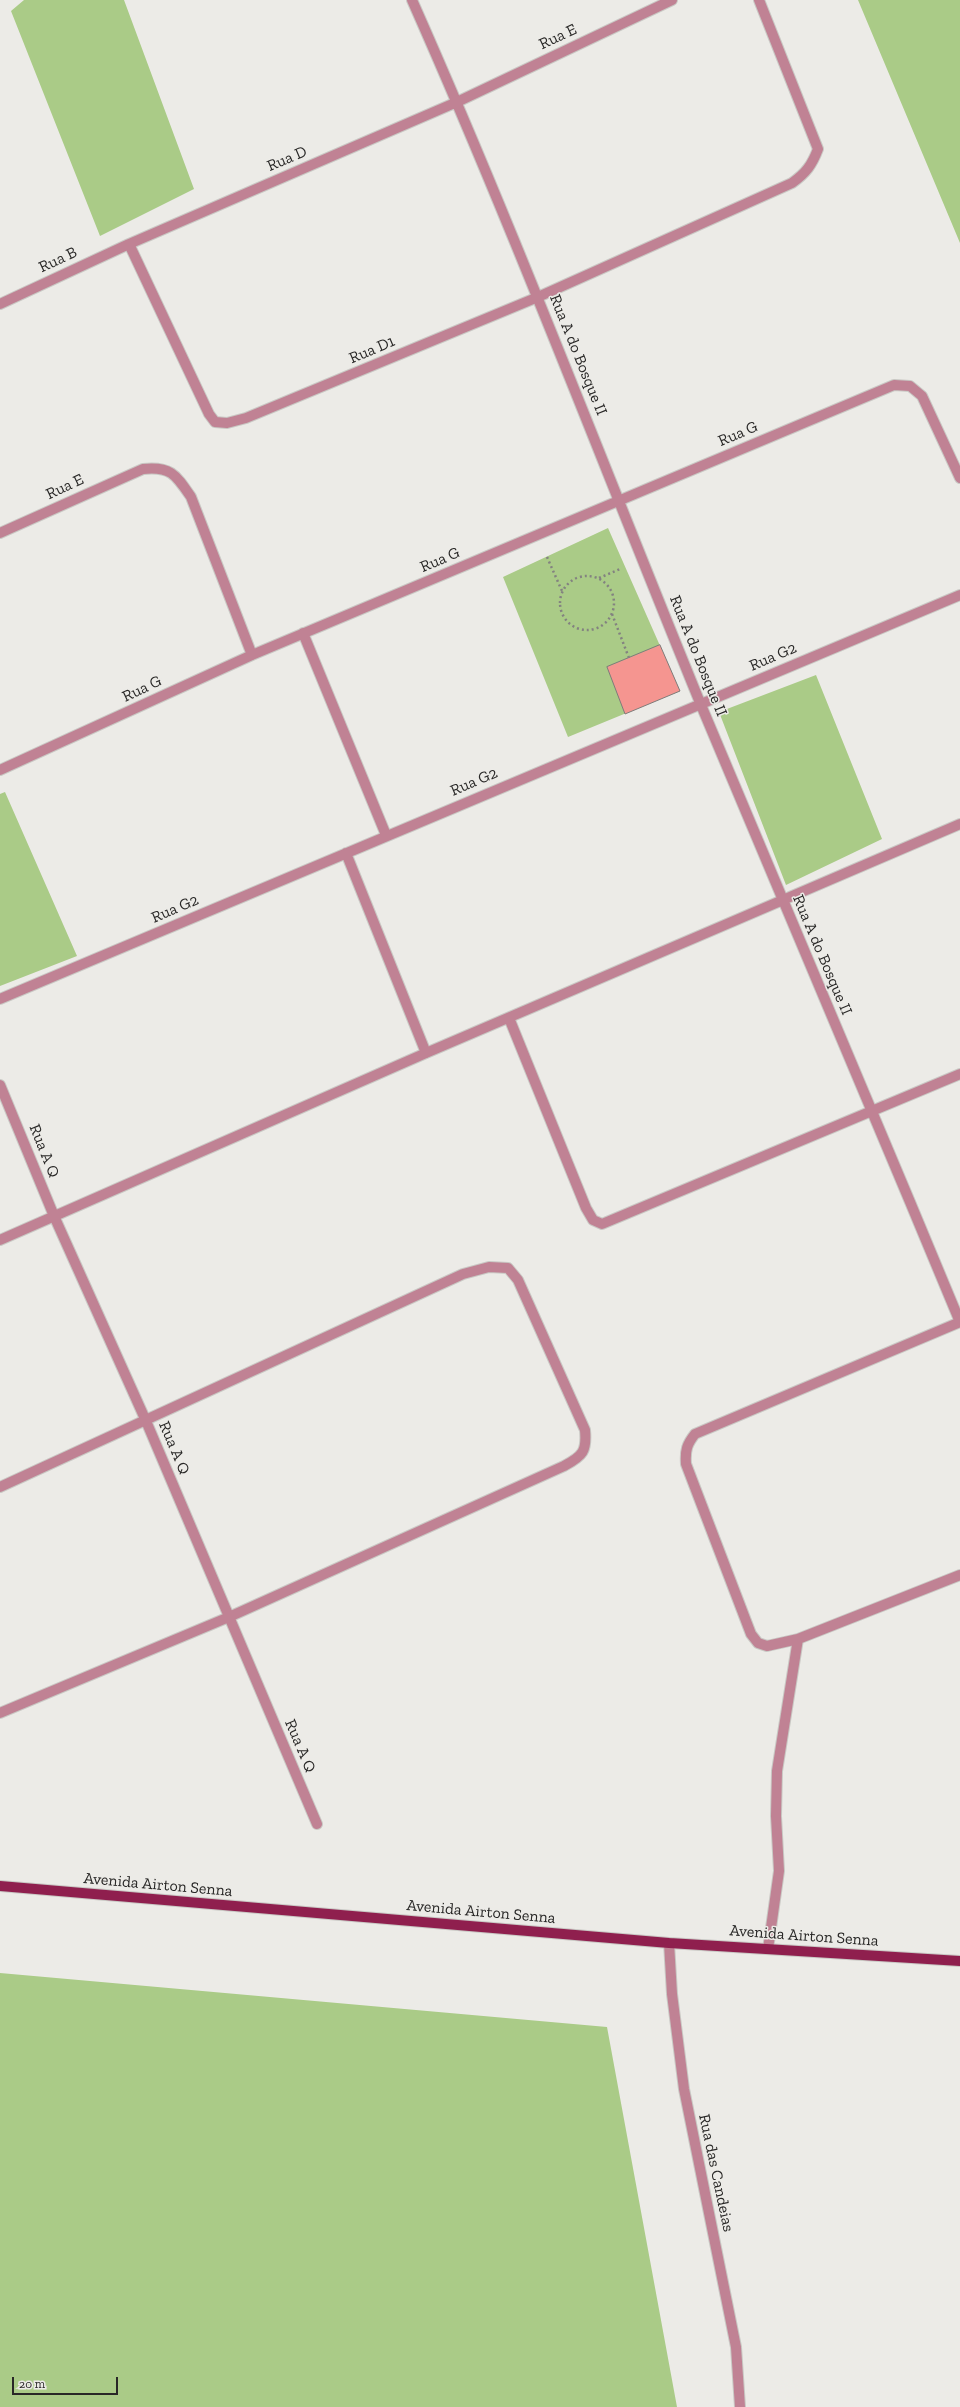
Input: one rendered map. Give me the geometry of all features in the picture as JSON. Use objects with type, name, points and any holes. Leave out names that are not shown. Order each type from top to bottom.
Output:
[{"type":"main road","name":"Avenida Airton Senna","points":[[0,1886],[669,1943],[960,1961]]},
{"type":"street","name":"Rua A do Bosque II","points":[[412,0],[457,102],[538,297],[700,704],[873,1112],[960,1322]]},
{"type":"street","name":"Rua E","points":[[457,102],[672,0]]},
{"type":"street","name":"Rua D1","points":[[129,244],[199,397],[215,422],[227,423],[246,418],[538,297],[792,183],[809,168],[818,149],[759,0]]},
{"type":"street","name":"Rua D","points":[[129,244],[457,102]]},
{"type":"street","name":"Rua B","points":[[0,304],[129,244]]},
{"type":"street","name":"Rua G","points":[[0,770],[252,655],[894,386],[910,386],[922,396],[960,478]]},
{"type":"street","name":"Rua E","points":[[0,533],[143,469],[158,467],[175,474],[191,496],[252,655]]},
{"type":"street","name":"Rua G2","points":[[0,999],[386,835],[960,596]]},
{"type":"street","points":[[303,634],[386,835]]},
{"type":"street","points":[[0,1240],[426,1053],[960,824]]},
{"type":"street","points":[[346,852],[426,1053]]},
{"type":"street","points":[[509,1018],[586,1208],[593,1220],[602,1224],[873,1112],[960,1074]]},
{"type":"street","name":"Rua A Q","points":[[0,1085],[54,1216],[146,1421],[317,1824]]},
{"type":"street","points":[[0,1487],[463,1274],[489,1267],[508,1268],[518,1280],[585,1430],[586,1444],[582,1454],[564,1466],[229,1617],[0,1713]]},
{"type":"street","points":[[960,1322],[695,1434],[687,1444],[686,1464],[751,1634],[758,1643],[767,1646],[798,1639],[960,1575]]},
{"type":"street","points":[[768,1949],[779,1871],[776,1816],[777,1771],[798,1639]]},
{"type":"street","name":"Rua das Candeias","points":[[669,1943],[672,1994],[684,2089],[736,2347],[740,2407]]},
{"type":"path","points":[[538,536],[562,592]]},
{"type":"path","points":[[612,614],[603,625],[594,629],[576,628],[563,617],[560,600],[562,592],[571,582],[582,576],[599,578],[612,591],[614,600],[612,614],[629,658]]},
{"type":"green space","points":[[24,0],[124,0],[194,189],[100,236],[11,11]]},
{"type":"green space","points":[[858,0],[960,0],[960,243]]},
{"type":"green space","points":[[608,528],[680,691],[568,737],[503,577]]},
{"type":"green space","points":[[816,675],[882,839],[786,885],[719,712]]},
{"type":"green space","points":[[5,792],[77,956],[0,986],[0,794]]},
{"type":"green space","points":[[0,1973],[607,2027],[677,2407],[0,2407]]},
{"type":"building","points":[[660,645],[680,691],[625,714],[607,667]]}]
